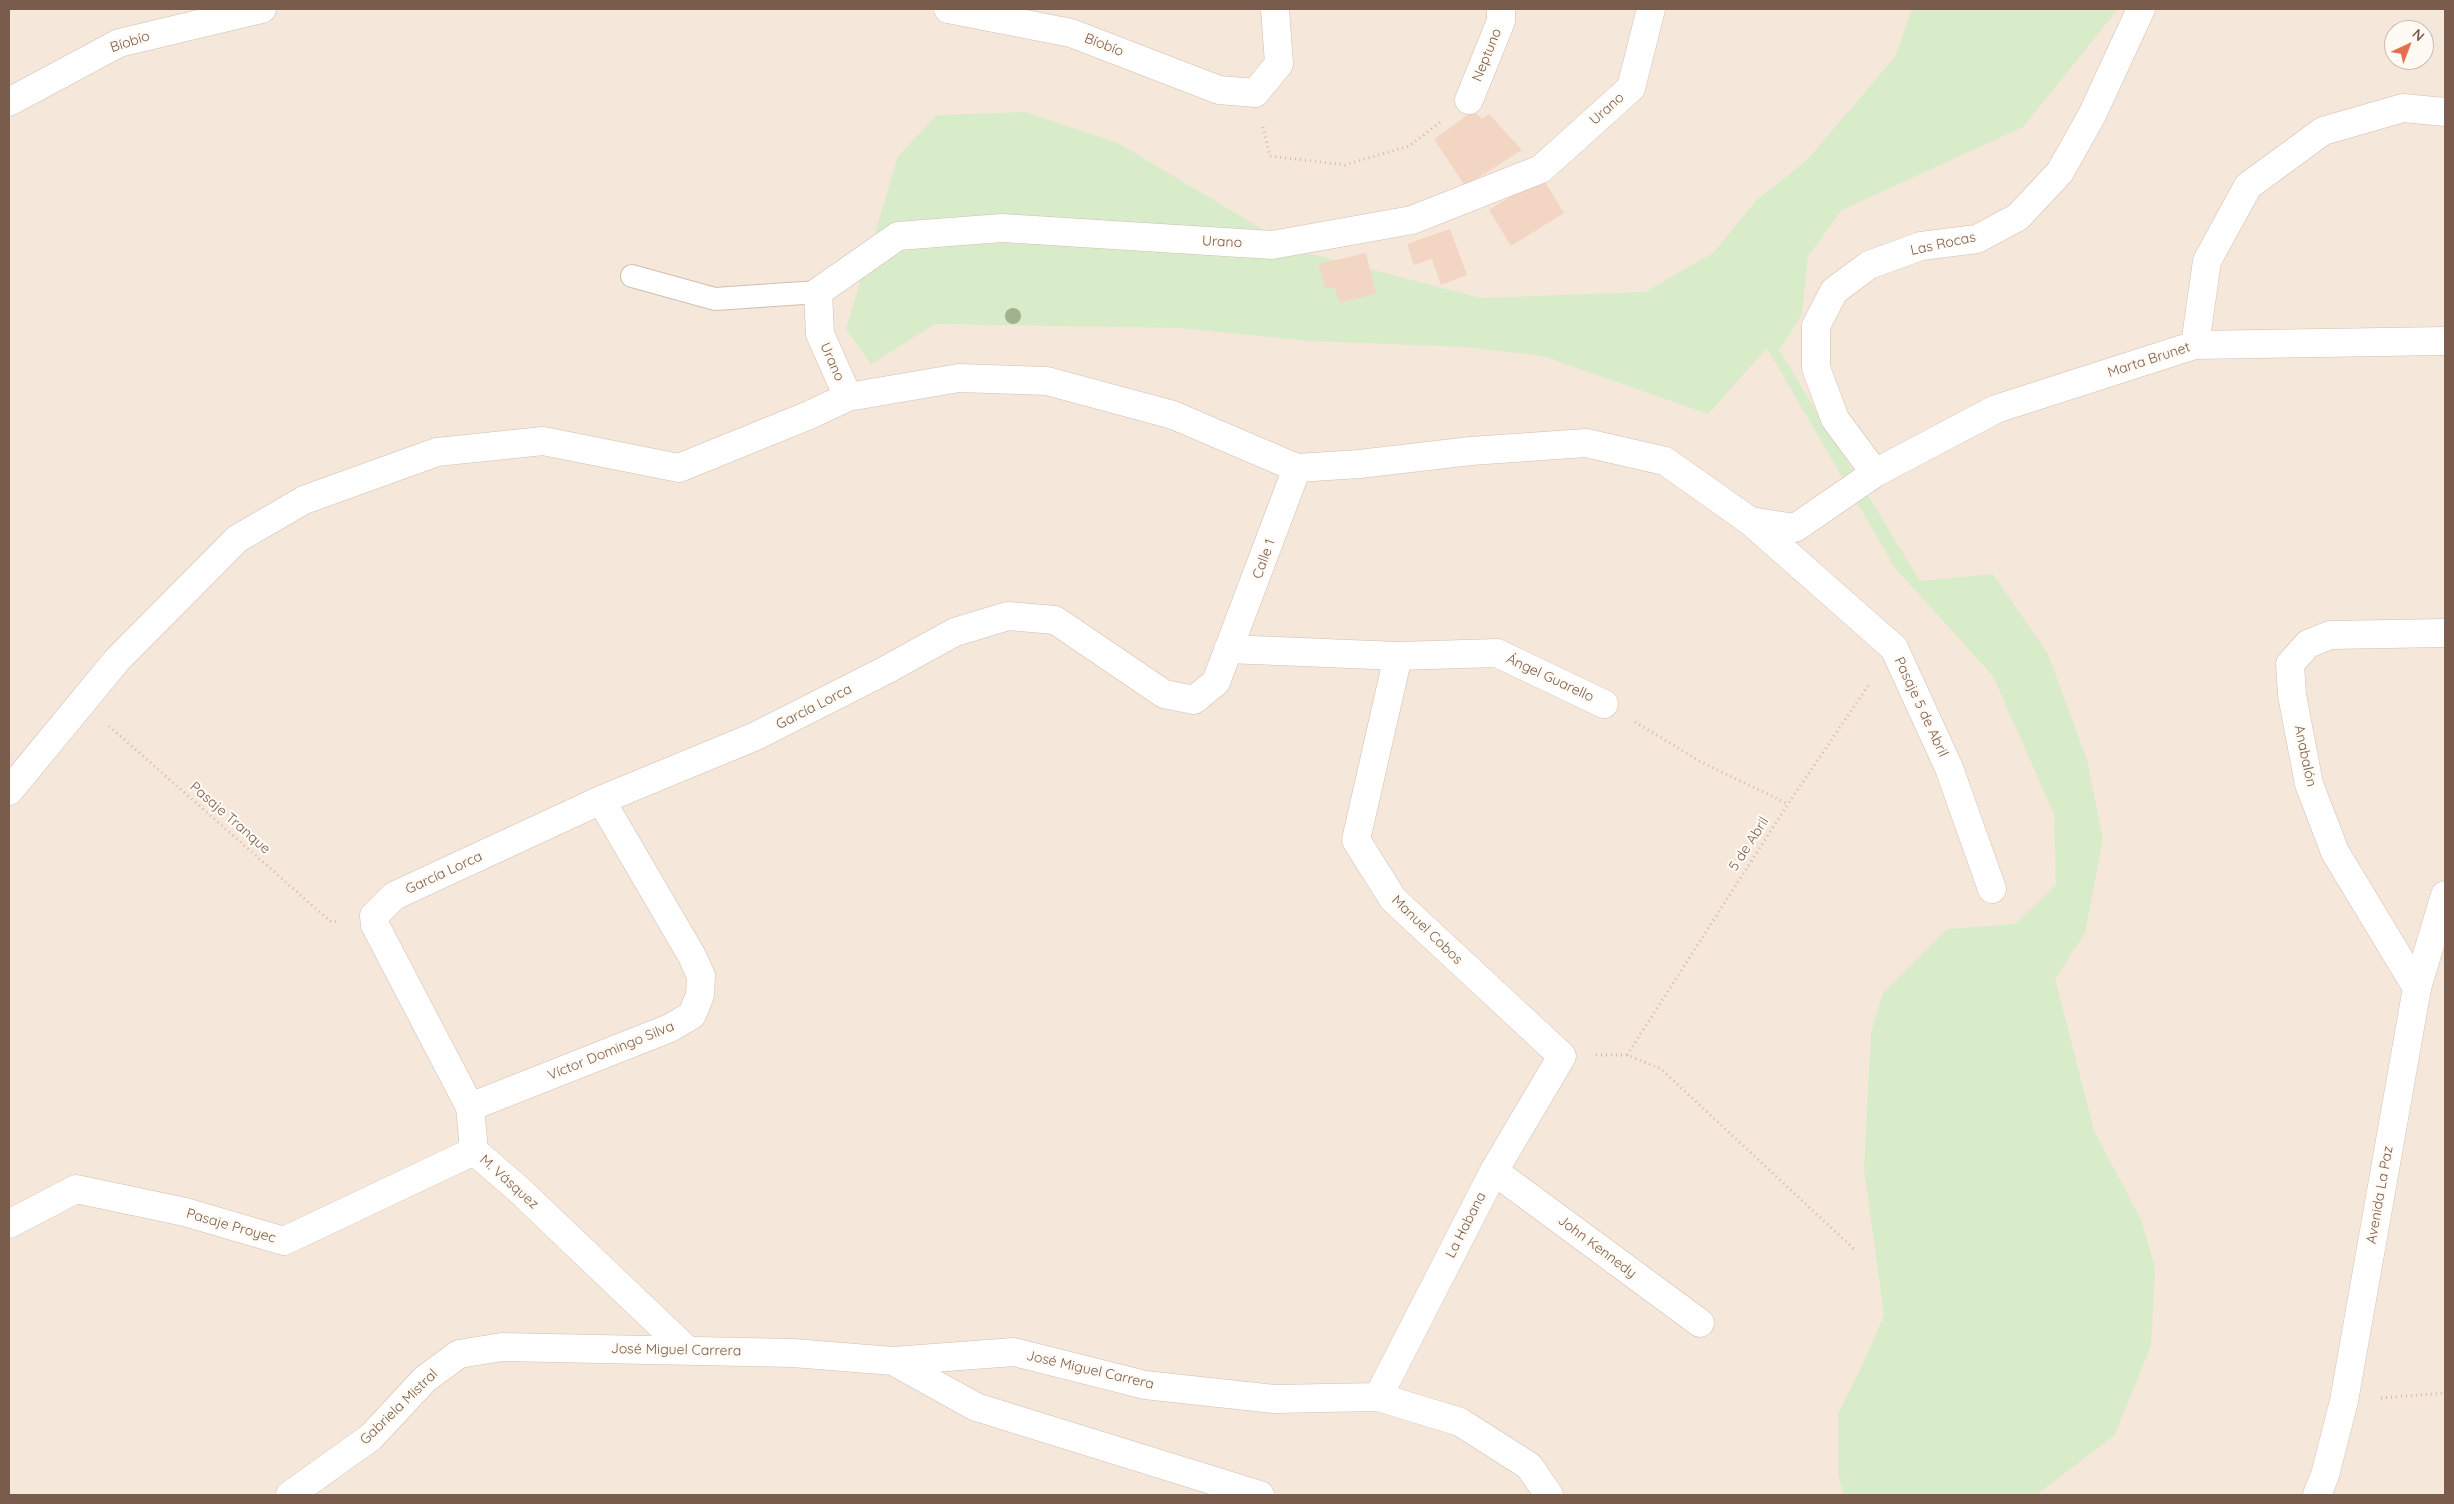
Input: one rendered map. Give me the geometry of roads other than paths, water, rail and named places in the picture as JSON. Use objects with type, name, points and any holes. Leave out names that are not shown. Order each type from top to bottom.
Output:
[{"type":"street","name":"Bíobío","points":[[9,102],[118,43],[262,9]]},
{"type":"street","name":"Bíobío","points":[[948,9],[1071,33],[1219,90],[1255,93],[1279,64],[1275,9]]},
{"type":"street","name":"Neptuno","points":[[1469,100],[1501,21],[1501,9]]},
{"type":"street","name":"Urano","points":[[848,397],[820,334],[818,292],[898,236],[1002,228],[1272,245],[1412,220],[1541,169],[1631,88],[1651,9]]},
{"type":"street","name":"Las Rocas","points":[[1875,473],[1834,420],[1816,368],[1816,326],[1834,291],[1869,265],[1920,246],[1977,239],[2018,217],[2060,172],[2092,115],[2141,9]]},
{"type":"street","points":[[2196,345],[2207,261],[2248,186],[2323,131],[2403,108],[2445,112]]},
{"type":"street","name":"Marta Brunet","points":[[1750,521],[1795,528],[1875,473],[1996,409],[2196,345],[2445,341]]},
{"type":"street","points":[[9,791],[118,660],[237,539],[304,500],[437,452],[543,440],[679,468],[807,416],[848,397],[959,378],[1047,381],[1172,415],[1298,468]]},
{"type":"street","name":"Pasaje 5 de Abril","points":[[1298,468],[1359,464],[1471,451],[1586,443],[1665,461],[1750,521],[1894,648],[1949,768],[1992,889]]},
{"type":"street","name":"Calle 1","points":[[1228,649],[1251,594],[1298,468]]},
{"type":"street","name":"García Lorca","points":[[374,916],[394,896],[601,800],[756,736],[886,670],[955,632],[1008,616],[1055,620],[1164,694],[1194,700],[1216,682],[1228,649]]},
{"type":"street","name":"Anabalón","points":[[2417,988],[2335,852],[2309,784],[2292,694],[2290,664],[2308,644],[2330,635],[2445,633]]},
{"type":"street","name":"Ángel Guarello","points":[[1228,649],[1398,656],[1496,653],[1604,704]]},
{"type":"street","name":"Manuel Cobos","points":[[1398,656],[1356,840],[1393,899],[1562,1056]]},
{"type":"street","name":"Víctor Domingo Silva","points":[[470,1107],[670,1028],[692,1014],[697,1002],[701,976],[692,956],[601,800]]},
{"type":"street","name":"Avenida La Paz","points":[[2317,1495],[2325,1475],[2344,1401],[2417,988],[2445,895]]},
{"type":"street","name":"M. Vásquez","points":[[374,916],[374,924],[470,1107],[474,1151],[516,1187],[688,1351]]},
{"type":"street","name":"La Habana","points":[[1378,1397],[1494,1171],[1562,1056]]},
{"type":"street","name":"Pasaje Proyec","points":[[9,1224],[76,1189],[185,1212],[284,1241],[474,1151]]},
{"type":"street","name":"John Kennedy","points":[[1494,1171],[1700,1323]]},
{"type":"street","name":"José Miguel Carrera","points":[[459,1354],[502,1348],[793,1353],[893,1361],[1014,1352],[1146,1385],[1274,1399],[1378,1397],[1460,1422],[1529,1466],[1550,1495]]},
{"type":"street","name":"Gabriela Mistral","points":[[290,1495],[371,1437],[425,1379],[459,1354]]},
{"type":"street","name":"José Miguel Carrera","points":[[893,1361],[976,1407],[1260,1495]]},
{"type":"lane","points":[[632,276],[715,299],[818,292]]}]
